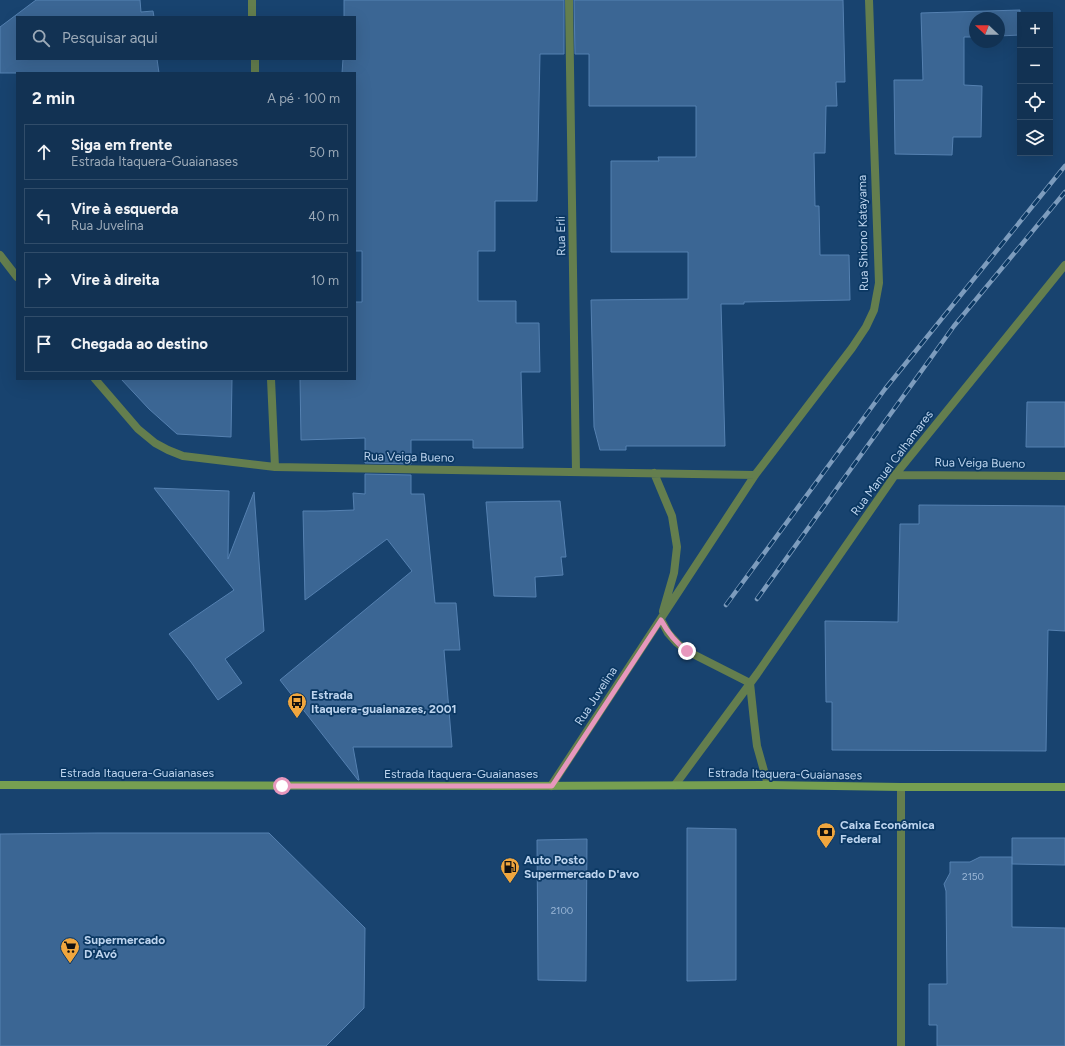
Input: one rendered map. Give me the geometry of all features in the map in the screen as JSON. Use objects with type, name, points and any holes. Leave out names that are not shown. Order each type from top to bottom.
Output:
[{"type":"main road","name":"Estrada Itaquera-Guaianases","points":[[0,785],[768,785],[1065,787]]},
{"type":"street","points":[[252,0],[252,16]]},
{"type":"street","name":"Rua Erli","points":[[570,0],[576,472]]},
{"type":"street","name":"Rua Shiono Katayama","points":[[756,475],[852,348],[866,327],[874,310],[879,283],[869,0]]},
{"type":"street","points":[[254,60],[255,72]]},
{"type":"street","points":[[0,255],[16,276]]},
{"type":"street","name":"Rua Manuel Calhamares","points":[[675,785],[750,683],[895,474],[1065,265]]},
{"type":"street","name":"Rua Veiga Bueno","points":[[95,380],[138,429],[155,443],[183,456],[275,467],[756,475]]},
{"type":"street","points":[[271,380],[275,467]]},
{"type":"street","name":"Rua Juvelina","points":[[654,473],[672,516],[677,548],[674,574],[661,620]]},
{"type":"street","name":"Rua Veiga Bueno","points":[[895,474],[1065,476]]},
{"type":"street","name":"Rua Juvelina","points":[[552,786],[756,475]]},
{"type":"street","points":[[661,620],[668,633],[687,651],[750,683],[757,746],[768,785]]},
{"type":"street","points":[[901,787],[901,1046]]},
{"type":"building","points":[[36,0],[140,0],[141,12],[153,11],[154,16],[16,16],[16,60],[157,60],[159,72],[0,73],[0,27]]},
{"type":"building","points":[[344,0],[564,0],[564,54],[540,54],[537,201],[495,201],[495,251],[478,251],[478,301],[516,301],[516,323],[539,323],[540,372],[521,372],[523,448],[473,448],[473,440],[411,440],[411,464],[365,463],[365,438],[301,440],[300,380],[356,380],[356,302],[362,302],[362,251],[356,251],[356,72],[342,72],[343,60],[356,60],[356,16],[344,16]]},
{"type":"building","points":[[574,0],[843,0],[845,82],[836,82],[837,106],[826,106],[825,153],[814,153],[815,206],[819,206],[820,255],[849,255],[850,300],[744,302],[744,304],[721,304],[725,446],[626,446],[626,450],[600,450],[594,427],[591,300],[688,299],[688,252],[611,252],[611,161],[659,161],[658,157],[696,157],[696,106],[589,106],[589,54],[575,54]]},
{"type":"building","points":[[1020,10],[1020,12],[1017,12],[1017,35],[1005,36],[1005,12],[969,12],[969,37],[964,37],[964,85],[982,86],[981,137],[953,137],[952,155],[895,154],[894,80],[923,80],[921,13]]},
{"type":"building","points":[[122,380],[232,380],[231,437],[177,434],[149,409]]},
{"type":"building","points":[[1027,402],[1065,402],[1065,447],[1026,447]]},
{"type":"building","points":[[365,474],[411,475],[411,494],[424,494],[435,603],[456,603],[460,650],[444,650],[452,747],[353,747],[358,780],[280,680],[412,571],[387,539],[305,600],[303,511],[354,510],[353,493],[365,494]]},
{"type":"building","points":[[154,488],[229,491],[228,559],[254,492],[264,631],[225,659],[242,683],[218,700],[169,634],[234,590]]},
{"type":"building","points":[[560,501],[566,557],[561,557],[563,575],[535,577],[536,597],[494,596],[486,502]]},
{"type":"building","points":[[919,505],[1065,506],[1065,631],[1048,630],[1046,751],[832,750],[832,702],[826,702],[825,621],[898,622],[900,524],[919,524]]},
{"type":"building","points":[[687,828],[736,829],[736,980],[687,981]]},
{"type":"building","points":[[269,833],[365,928],[364,1008],[326,1046],[0,1046],[0,834]]},
{"type":"building","points":[[1012,838],[1065,838],[1065,865],[1012,864]]},
{"type":"building","points":[[587,839],[586,981],[538,980],[537,840]]},
{"type":"building","points":[[980,857],[1012,857],[1012,927],[1065,928],[1065,1046],[937,1046],[937,1025],[929,1025],[929,984],[947,984],[946,891],[944,884],[950,873],[950,862],[970,862]]},
{"type":"railway","points":[[726,605],[885,389],[1065,166]]},
{"type":"railway","points":[[757,599],[954,326],[1065,192]]},
{"type":"place","name":"Estrada Itaquera-guaianazes, 2001","points":[[297,719]]},
{"type":"place","name":"Caixa Econômica Federal","points":[[826,849]]},
{"type":"place","name":"Auto Posto Supermercado D'avo","points":[[510,884]]},
{"type":"place","name":"Supermercado D'Avó","points":[[70,964]]},
{"type":"route","points":[[282,786],[552,786],[661,620],[668,633],[687,651]]}]
